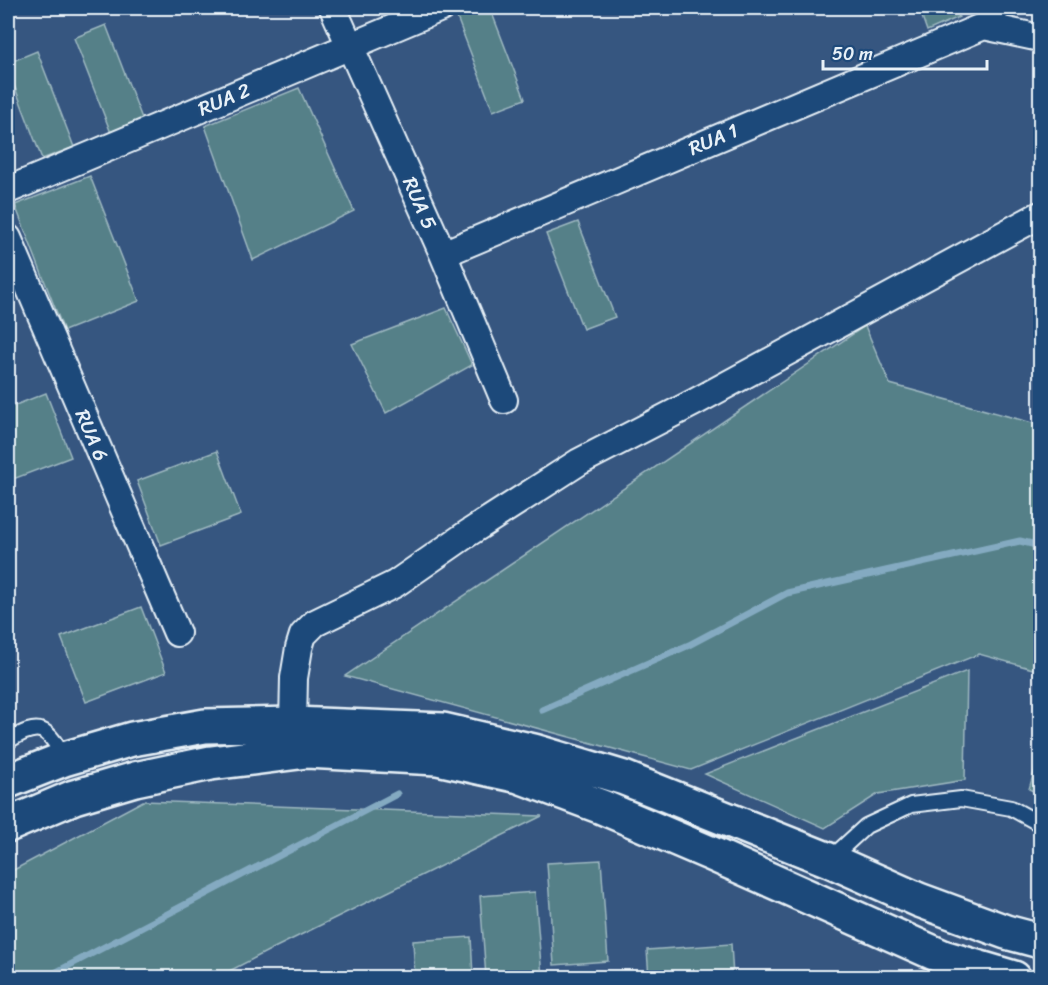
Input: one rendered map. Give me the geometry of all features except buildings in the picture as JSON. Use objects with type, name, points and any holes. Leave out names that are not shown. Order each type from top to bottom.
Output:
[{"type":"street","name":"RUA 5","points":[[333,8],[443,254],[504,400]]},
{"type":"street","name":"RUA 2","points":[[8,190],[441,8]]},
{"type":"street","name":"RUA 1","points":[[443,254],[991,17],[1041,38]]},
{"type":"street","points":[[293,723],[294,678],[299,648],[303,634],[315,623],[395,584],[467,534],[579,462],[1041,215]]},
{"type":"street","name":"RUA 6","points":[[8,238],[177,633]]},
{"type":"street","points":[[8,781],[64,759],[132,739],[205,726],[293,723],[440,744],[534,751],[624,778],[829,860],[919,900],[1006,932],[1041,940]]},
{"type":"street","points":[[8,825],[74,797],[135,779],[211,763],[308,751],[440,744],[602,807],[712,854],[949,967],[1014,978]]},
{"type":"street","points":[[806,897],[811,884],[829,860]]},
{"type":"lane","points":[[8,741],[30,729],[44,731],[55,741],[64,759]]},
{"type":"lane","points":[[829,860],[866,826],[911,805],[961,799],[1011,808],[1041,824]]},
{"type":"green space","points":[[476,8],[490,8],[525,99],[493,111],[456,15]]},
{"type":"green space","points":[[919,8],[955,8],[959,17],[927,31]]},
{"type":"green space","points":[[106,25],[143,121],[111,133],[74,38]]},
{"type":"green space","points":[[37,51],[74,147],[42,159],[8,69],[8,63]]},
{"type":"green space","points":[[299,88],[354,211],[253,260],[205,126]]},
{"type":"green space","points":[[90,176],[139,301],[64,331],[15,205]]},
{"type":"green space","points":[[578,222],[615,317],[583,329],[546,234]]},
{"type":"green space","points":[[446,308],[472,365],[386,413],[352,344]]},
{"type":"green space","points":[[865,326],[890,384],[1040,425],[1040,671],[979,654],[691,770],[345,676]]},
{"type":"green space","points":[[46,393],[71,457],[8,481],[8,408]]},
{"type":"green space","points":[[217,451],[241,515],[161,545],[137,481]]},
{"type":"green space","points":[[141,607],[166,672],[86,702],[61,637]]},
{"type":"green space","points":[[967,671],[965,780],[878,794],[825,828],[705,774]]},
{"type":"green space","points":[[1040,752],[1040,794],[1029,789]]},
{"type":"green space","points":[[143,801],[542,816],[218,977],[8,977],[8,873]]},
{"type":"green space","points":[[601,860],[608,961],[554,965],[547,863]]},
{"type":"green space","points":[[535,892],[542,977],[486,977],[480,896]]},
{"type":"green space","points":[[471,937],[473,977],[415,977],[413,941]]},
{"type":"green space","points":[[731,944],[733,977],[649,977],[647,950]]},
{"type":"waterway","points":[[542,710],[689,645],[787,593],[1020,541],[1040,546]]},
{"type":"waterway","points":[[45,978],[397,794]]}]
